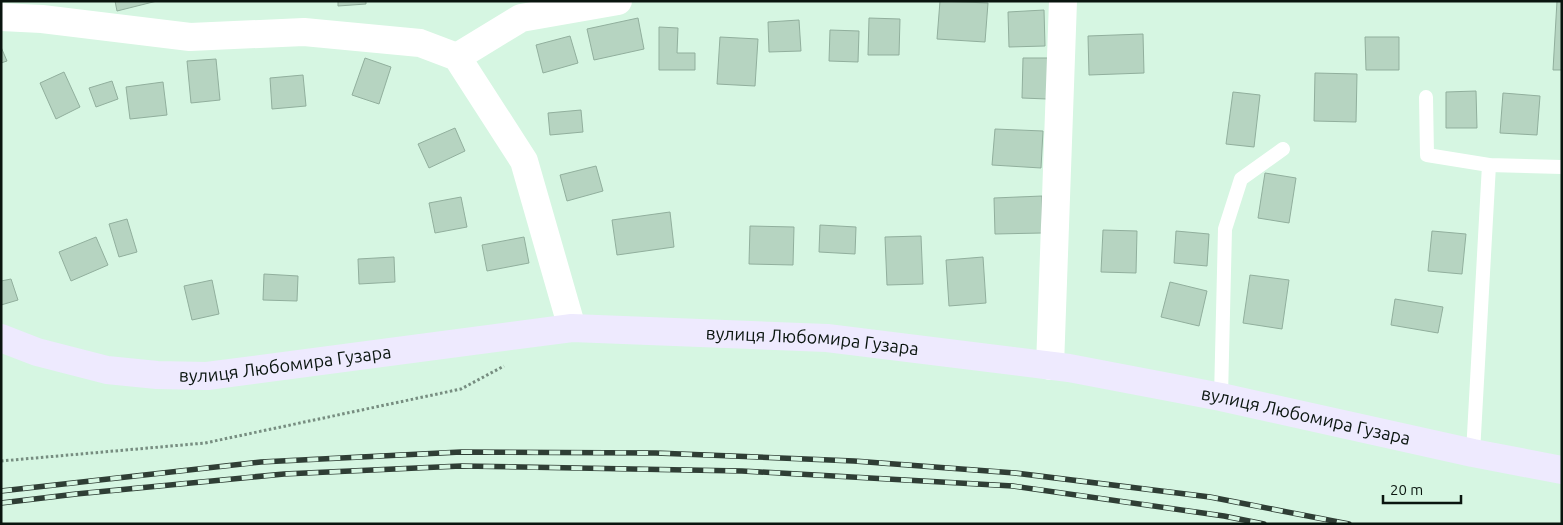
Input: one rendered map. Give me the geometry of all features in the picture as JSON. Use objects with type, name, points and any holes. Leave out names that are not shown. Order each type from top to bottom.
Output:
[{"type":"main road","name":"вулиця Любомира Гузара","points":[[1,338],[37,352],[107,370],[157,375],[207,376],[572,328],[827,338],[1050,366],[1221,397],[1473,453],[1562,470]]},
{"type":"street","points":[[458,58],[521,18],[618,1]]},
{"type":"street","points":[[1050,366],[1063,1]]},
{"type":"street","points":[[1,17],[42,19],[190,37],[304,32],[420,43],[458,58],[524,161],[572,328]]},
{"type":"lane","points":[[1426,97],[1427,155],[1489,165],[1562,167]]},
{"type":"lane","points":[[1221,397],[1224,228],[1241,179],[1282,149]]},
{"type":"lane","points":[[1473,453],[1489,165]]},
{"type":"path","points":[[1,461],[205,443],[461,389],[504,366]]},
{"type":"building","points":[[115,1],[157,1],[117,11]]},
{"type":"building","points":[[338,1],[366,1],[366,4],[338,6]]},
{"type":"building","points":[[940,1],[988,3],[985,42],[937,39]]},
{"type":"building","points":[[1557,1],[1562,1],[1562,70],[1553,70]]},
{"type":"building","points":[[1044,10],[1045,46],[1009,47],[1008,12]]},
{"type":"building","points":[[638,18],[644,49],[594,60],[587,29]]},
{"type":"building","points":[[869,18],[900,19],[899,55],[868,55]]},
{"type":"building","points":[[799,20],[801,51],[769,52],[768,22]]},
{"type":"building","points":[[659,27],[678,28],[677,53],[695,53],[695,70],[659,70]]},
{"type":"building","points":[[830,30],[859,31],[858,62],[829,61]]},
{"type":"building","points":[[1143,34],[1144,73],[1089,75],[1088,36]]},
{"type":"building","points":[[570,36],[578,63],[543,73],[536,45]]},
{"type":"building","points":[[720,37],[758,39],[755,86],[717,84]]},
{"type":"building","points":[[1365,37],[1399,37],[1399,70],[1366,70]]},
{"type":"building","points":[[1,47],[7,61],[1,63]]},
{"type":"building","points":[[365,58],[391,67],[379,104],[352,95]]},
{"type":"building","points":[[1023,58],[1048,58],[1047,99],[1022,98]]},
{"type":"building","points":[[216,59],[220,100],[191,103],[187,61]]},
{"type":"building","points":[[64,72],[80,107],[56,119],[40,83]]},
{"type":"building","points":[[1315,73],[1357,74],[1356,122],[1314,121]]},
{"type":"building","points":[[303,75],[306,106],[272,109],[270,78]]},
{"type":"building","points":[[112,81],[118,99],[96,107],[89,88]]},
{"type":"building","points":[[163,82],[167,115],[130,119],[126,87]]},
{"type":"building","points":[[1476,91],[1477,128],[1446,128],[1446,92]]},
{"type":"building","points":[[1233,92],[1260,95],[1254,147],[1226,144]]},
{"type":"building","points":[[1503,93],[1540,96],[1537,135],[1500,133]]},
{"type":"building","points":[[581,110],[583,132],[550,135],[548,113]]},
{"type":"building","points":[[455,128],[465,151],[429,168],[418,144]]},
{"type":"building","points":[[995,129],[1043,131],[1041,168],[992,165]]},
{"type":"building","points":[[596,166],[603,191],[567,201],[560,175]]},
{"type":"building","points":[[1265,173],[1296,178],[1289,223],[1258,218]]},
{"type":"building","points":[[1042,196],[1042,233],[995,234],[994,198]]},
{"type":"building","points":[[461,197],[467,227],[435,233],[429,203]]},
{"type":"building","points":[[670,212],[674,247],[617,255],[612,220]]},
{"type":"building","points":[[127,219],[137,252],[119,257],[109,224]]},
{"type":"building","points":[[820,225],[856,227],[855,254],[819,252]]},
{"type":"building","points":[[750,226],[794,227],[793,265],[749,264]]},
{"type":"building","points":[[1103,230],[1137,231],[1136,273],[1101,272]]},
{"type":"building","points":[[1176,231],[1209,234],[1207,266],[1174,263]]},
{"type":"building","points":[[1432,231],[1466,234],[1462,274],[1428,271]]},
{"type":"building","points":[[921,236],[923,284],[887,285],[885,237]]},
{"type":"building","points":[[96,237],[108,265],[71,281],[59,252]]},
{"type":"building","points":[[524,237],[529,263],[487,271],[482,245]]},
{"type":"building","points":[[394,257],[395,282],[359,284],[358,259]]},
{"type":"building","points":[[983,257],[986,303],[949,306],[946,260]]},
{"type":"building","points":[[264,274],[298,276],[297,301],[263,300]]},
{"type":"building","points":[[1250,275],[1289,280],[1282,329],[1243,323]]},
{"type":"building","points":[[11,279],[18,300],[1,305],[1,281]]},
{"type":"building","points":[[212,280],[219,314],[192,320],[184,286]]},
{"type":"building","points":[[1170,282],[1207,291],[1199,326],[1161,317]]},
{"type":"building","points":[[1395,299],[1443,307],[1438,333],[1391,325]]},
{"type":"railway","points":[[1,491],[261,462],[461,452],[656,453],[854,461],[1015,473],[1210,497],[1349,524]]},
{"type":"railway","points":[[1,503],[284,474],[461,466],[742,471],[1013,486],[1224,516],[1264,524]]}]
